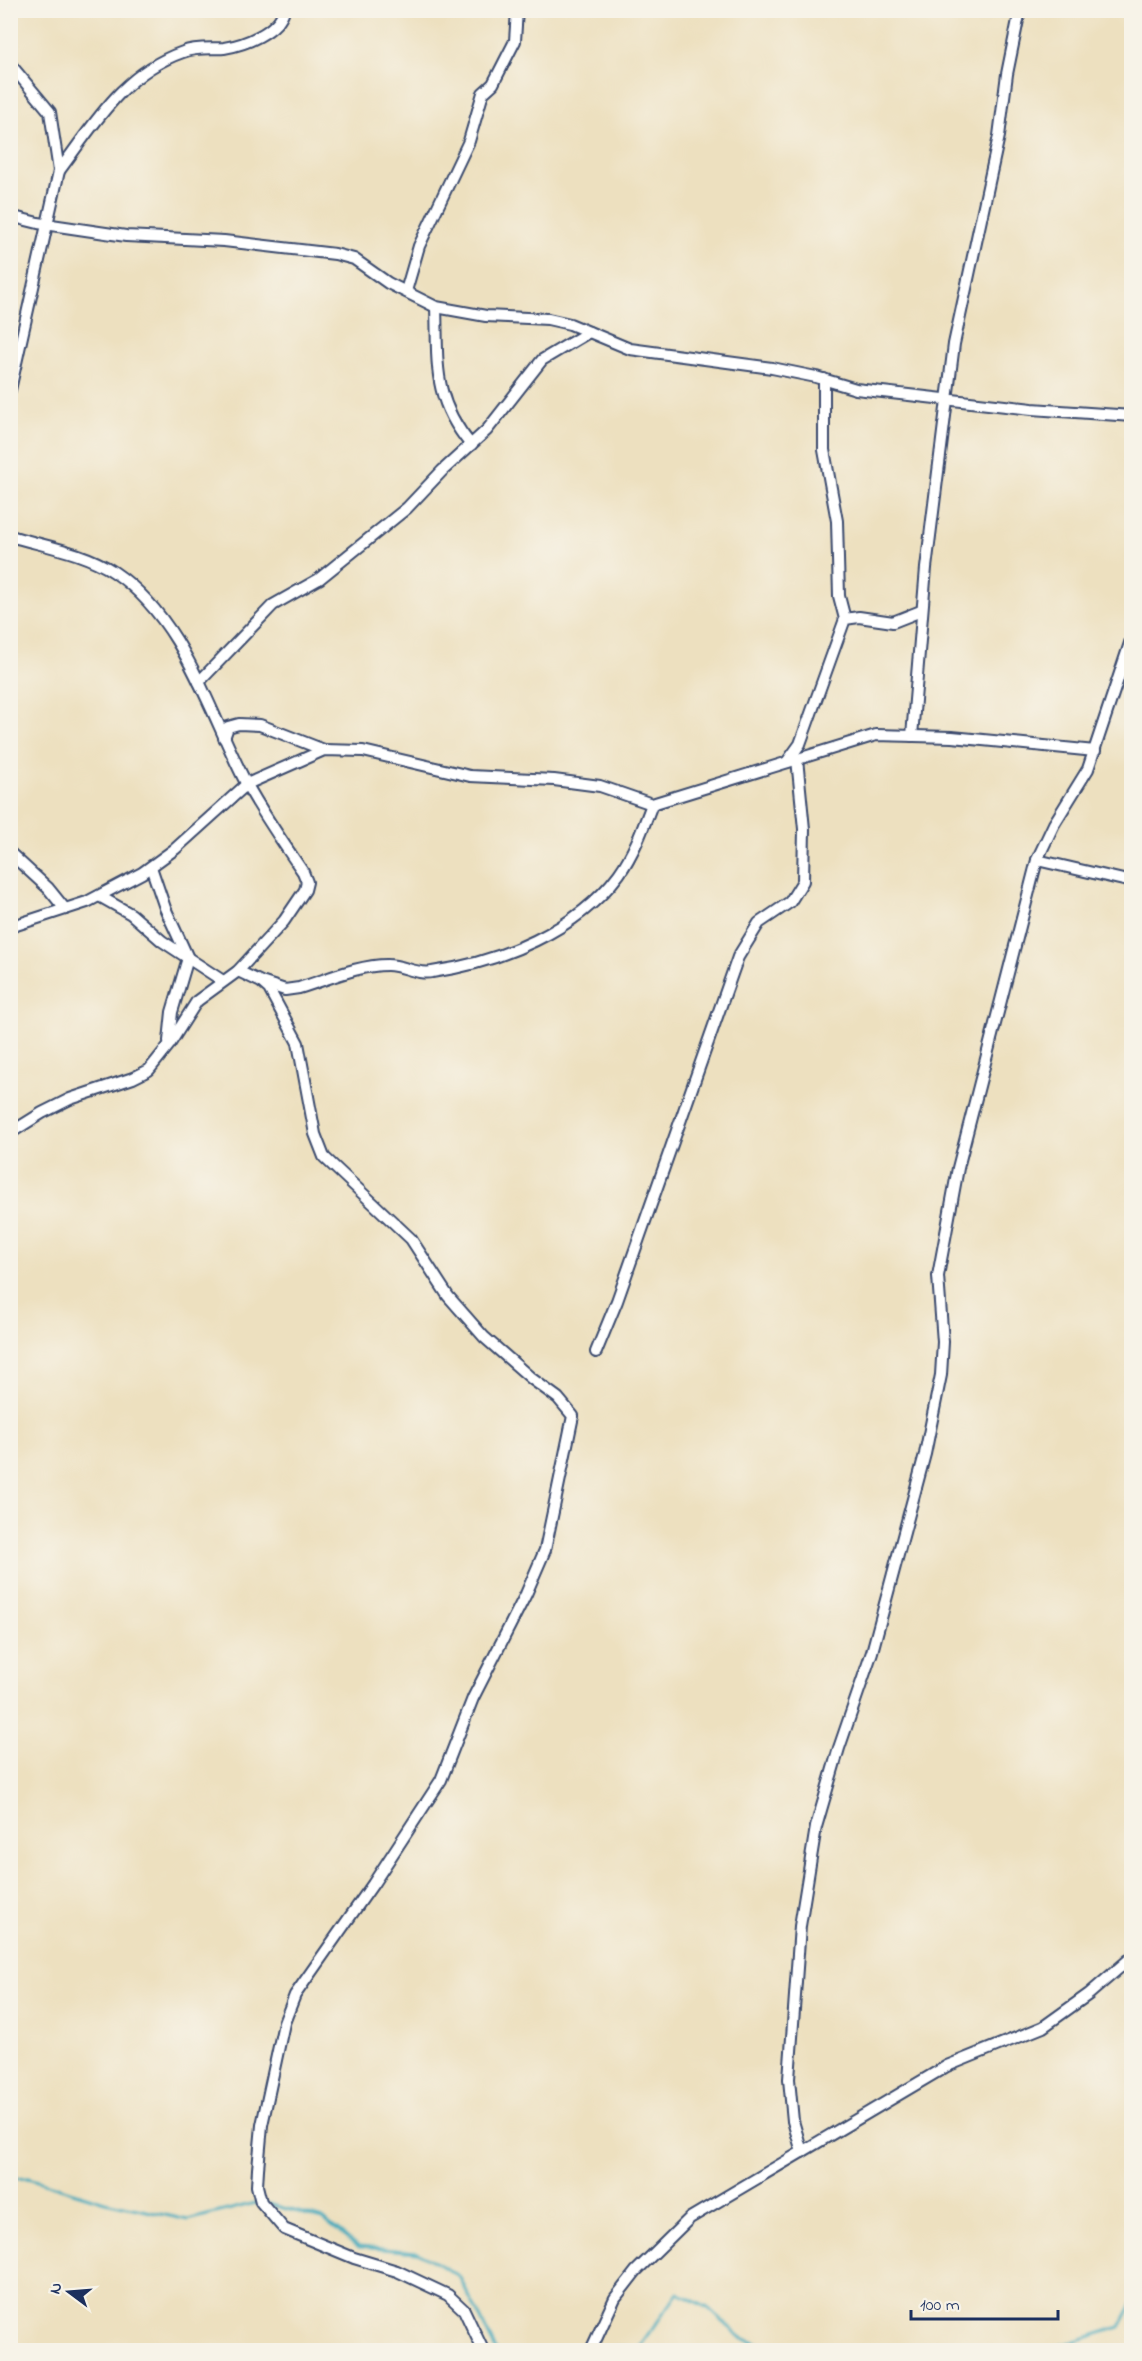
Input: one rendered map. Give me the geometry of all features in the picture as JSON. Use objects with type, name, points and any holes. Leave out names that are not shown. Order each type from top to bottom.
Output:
[{"type":"street","points":[[59,171],[106,105],[126,84],[147,68],[190,49],[226,48],[243,43],[275,25],[284,10]]},
{"type":"street","points":[[406,291],[419,246],[469,141],[483,93],[494,84],[515,41],[517,10]]},
{"type":"street","points":[[912,736],[921,612],[954,344],[999,136],[1007,74],[1020,10]]},
{"type":"street","points":[[10,64],[50,112],[59,171],[49,224],[10,390]]},
{"type":"street","points":[[10,216],[126,236],[224,241],[335,254],[354,259],[388,283],[436,307],[486,316],[548,319],[635,350],[733,362],[824,379],[856,389],[948,401],[1131,416]]},
{"type":"street","points":[[436,307],[442,398],[452,419],[471,445]]},
{"type":"street","points":[[200,682],[273,604],[319,579],[358,550],[407,508],[512,402],[534,368],[550,354],[589,332]]},
{"type":"street","points":[[596,1352],[617,1301],[738,957],[759,923],[784,908],[802,886],[804,829],[792,761],[845,619],[839,596],[837,521],[824,450],[824,379]]},
{"type":"street","points":[[10,536],[47,545],[114,572],[140,594],[173,636],[200,682],[247,784],[303,872],[306,886],[284,921],[238,971],[197,1001],[169,1045],[142,1074],[70,1099],[10,1133]]},
{"type":"street","points":[[845,619],[859,617],[893,622],[921,612]]},
{"type":"street","points":[[802,2152],[793,2121],[789,2079],[800,1926],[816,1827],[839,1748],[875,1642],[925,1454],[941,1375],[942,1342],[938,1276],[958,1168],[1037,860],[1054,824],[1088,769],[1131,637]]},
{"type":"street","points":[[224,738],[228,727],[248,723],[260,725],[324,750],[363,751],[470,777],[554,780],[600,786],[652,804],[867,737],[912,736],[990,740],[1095,751]]},
{"type":"street","points":[[10,927],[99,896],[151,867],[247,784],[324,750]]},
{"type":"street","points":[[238,971],[261,982],[289,990],[382,965],[431,972],[482,962],[538,939],[587,906],[618,875],[639,837],[652,804]]},
{"type":"street","points":[[10,853],[48,888],[65,909]]},
{"type":"street","points":[[1037,860],[1131,882]]},
{"type":"street","points":[[151,867],[165,908],[188,958],[172,1012],[169,1045]]},
{"type":"street","points":[[99,896],[131,914],[162,941],[223,981]]},
{"type":"street","points":[[261,982],[278,1003],[298,1043],[315,1134],[324,1157],[411,1239],[448,1296],[484,1337],[532,1379],[558,1398],[573,1416],[545,1550],[526,1594],[473,1698],[441,1780],[373,1884],[295,1995],[279,2046],[262,2125],[257,2186],[261,2202],[284,2229],[354,2258],[397,2271],[448,2295],[464,2310],[483,2350]]},
{"type":"street","points":[[591,2350],[615,2298],[663,2242],[690,2218],[947,2066],[1043,2026],[1089,1994],[1131,1957]]},
{"type":"waterway","points":[[10,2179],[28,2178],[105,2202],[188,2220],[259,2202]]},
{"type":"waterway","points":[[269,2204],[323,2219],[359,2247],[418,2252],[459,2276],[496,2350]]},
{"type":"waterway","points":[[595,2348],[639,2348],[678,2293],[708,2308],[740,2337],[773,2350]]},
{"type":"waterway","points":[[1046,2350],[1120,2327],[1132,2304]]}]
